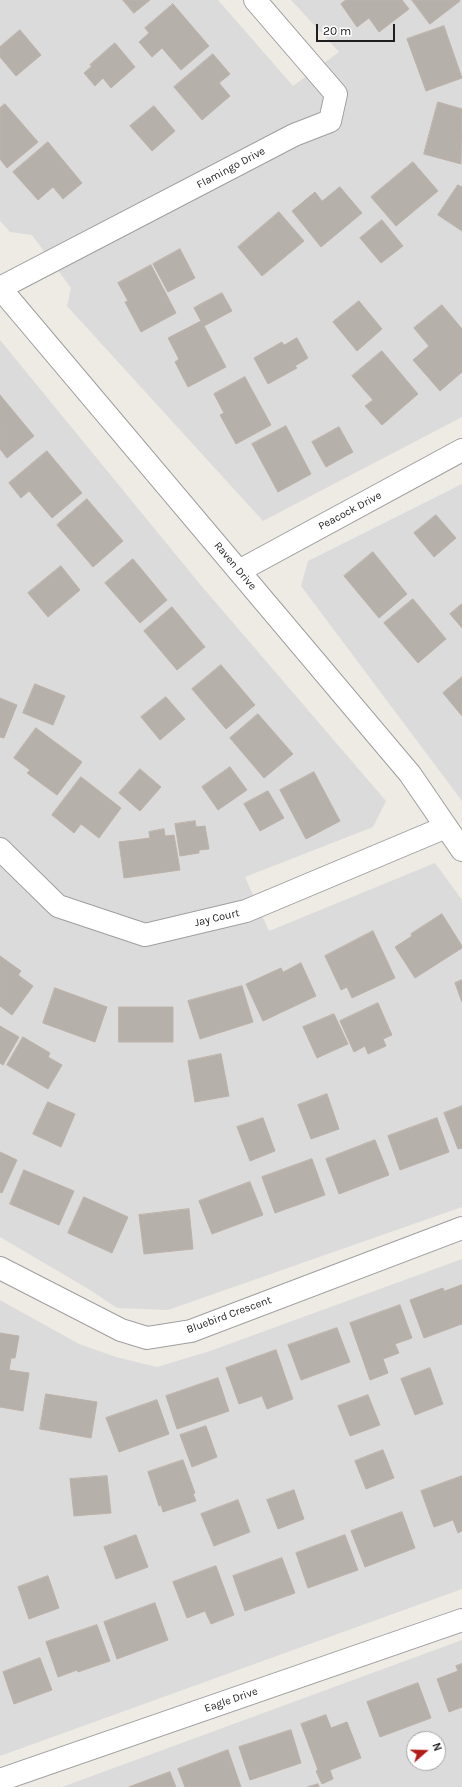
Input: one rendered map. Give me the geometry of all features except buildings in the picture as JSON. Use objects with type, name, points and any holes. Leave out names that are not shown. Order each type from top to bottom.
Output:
[{"type":"street","name":"Flamingo Drive","points":[[0,288],[294,135],[330,121],[336,94],[255,0]]},
{"type":"street","name":"Raven Drive","points":[[0,288],[410,774],[462,850]]},
{"type":"street","name":"Peacock Drive","points":[[239,571],[462,450]]},
{"type":"street","name":"Jay Court","points":[[0,849],[58,906],[145,935],[246,911],[446,827]]},
{"type":"street","name":"Bluebird Crescent","points":[[0,1268],[120,1330],[147,1338],[191,1331],[462,1228]]},
{"type":"street","name":"Eagle Drive","points":[[0,1780],[462,1620]]},
{"type":"shaded area","points":[[0,0],[218,0],[293,86],[339,52],[291,0],[462,0],[462,417],[263,521],[67,306],[71,288],[32,235],[10,232],[0,221]]},
{"type":"shaded area","points":[[0,340],[199,583],[386,801],[373,827],[245,877],[269,931],[435,863],[462,900],[462,1207],[168,1310],[117,1308],[90,1290],[0,1237]]},
{"type":"shaded area","points":[[462,484],[462,801],[301,586],[308,561]]},
{"type":"shaded area","points":[[462,1259],[462,1589],[0,1756],[0,1300],[79,1344],[116,1357],[157,1367],[210,1351]]},
{"type":"shaded area","points":[[462,1640],[462,1787],[62,1787]]}]
